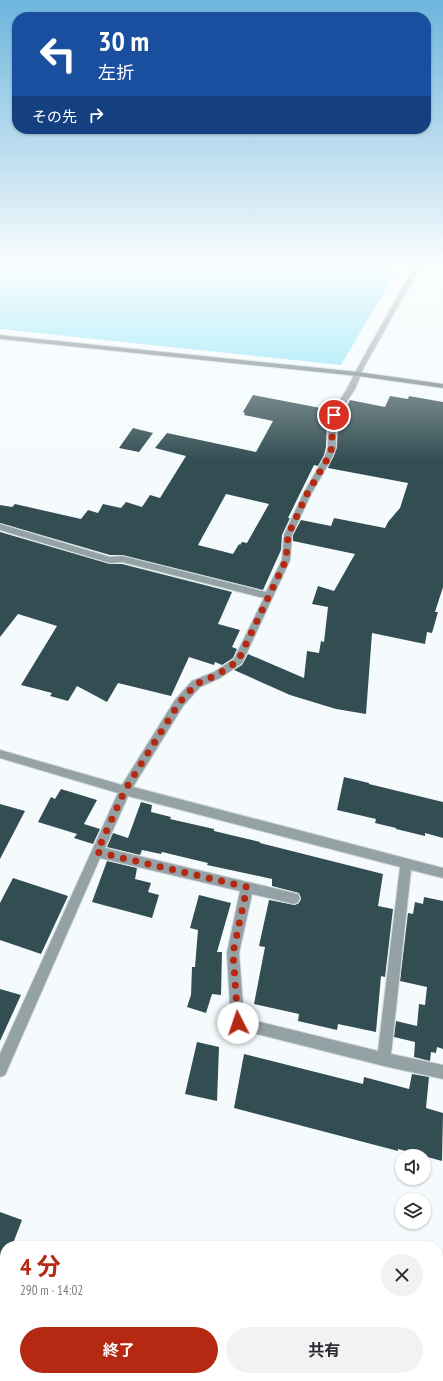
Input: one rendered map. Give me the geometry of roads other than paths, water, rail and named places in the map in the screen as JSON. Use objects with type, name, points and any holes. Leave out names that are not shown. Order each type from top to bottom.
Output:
[{"type":"street","points":[[0,1070],[125,790],[179,703],[196,684],[217,675],[238,661],[286,560],[288,535],[307,494],[329,456],[332,447],[332,423],[334,415],[351,389],[360,367],[380,331]]},
{"type":"street","points":[[0,337],[358,374],[443,386]]},
{"type":"street","points":[[0,527],[110,560],[122,559],[270,596]]},
{"type":"street","points":[[0,754],[125,790],[443,873]]},
{"type":"street","points":[[97,852],[294,898]]},
{"type":"street","points":[[384,1059],[406,864]]},
{"type":"street","points":[[247,887],[233,953],[238,1023],[443,1072]]}]
